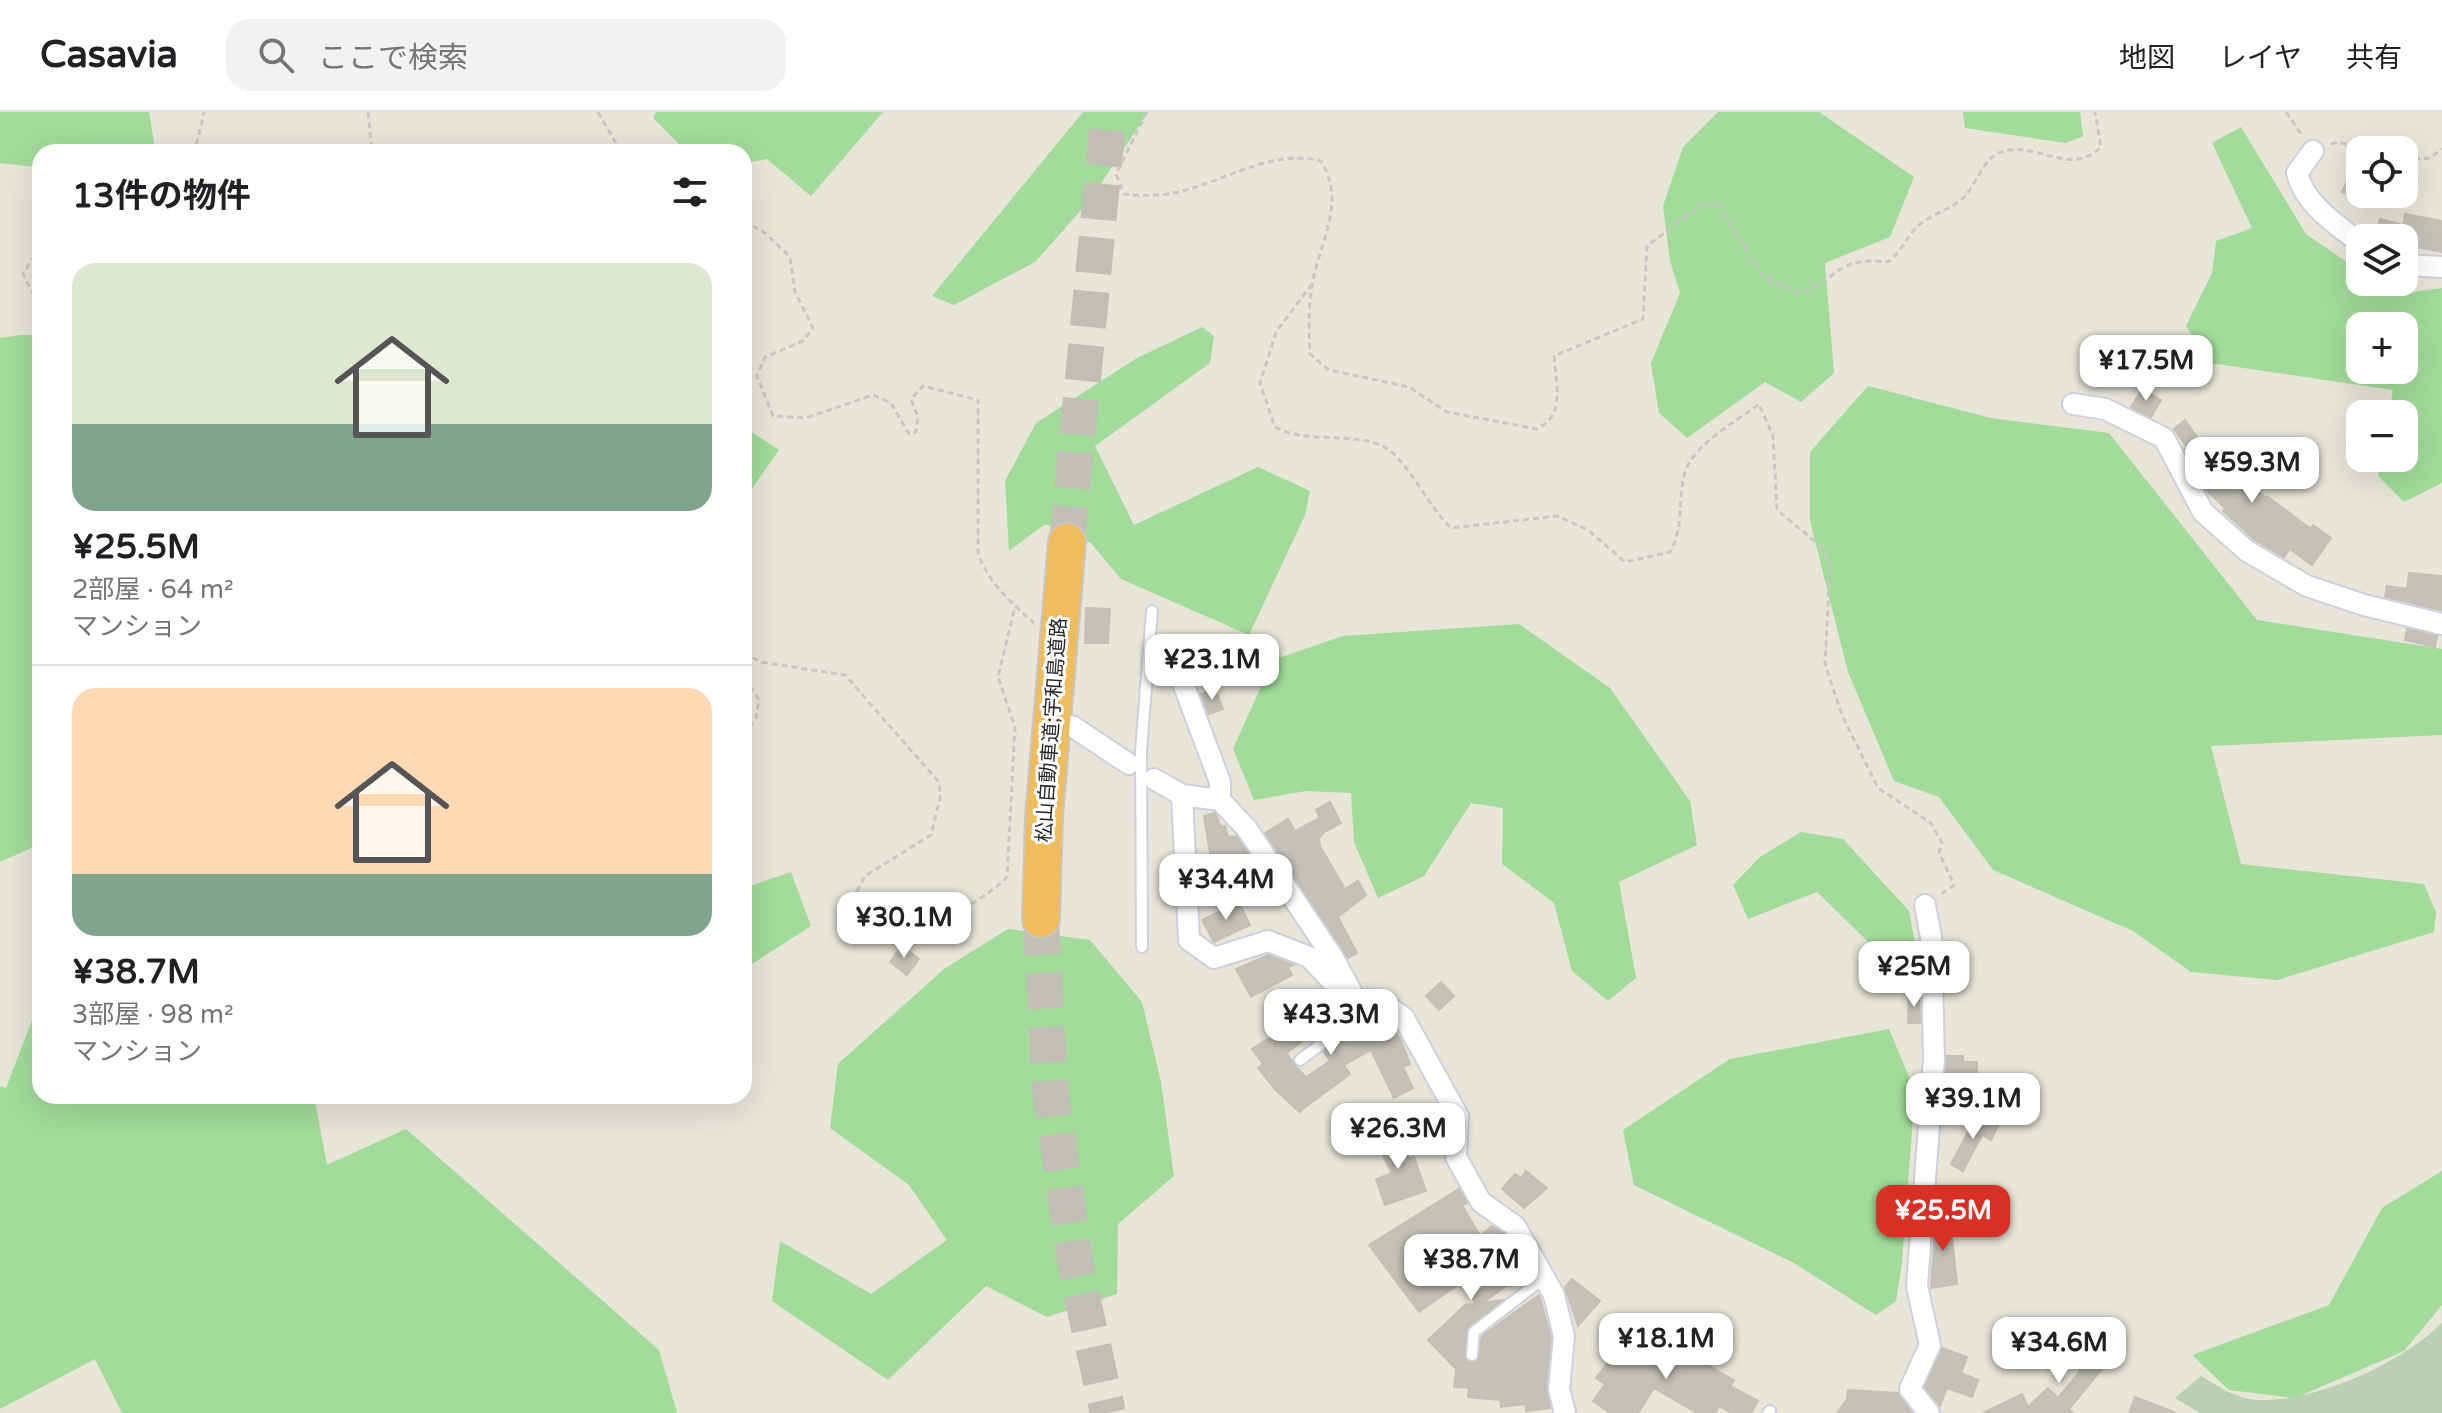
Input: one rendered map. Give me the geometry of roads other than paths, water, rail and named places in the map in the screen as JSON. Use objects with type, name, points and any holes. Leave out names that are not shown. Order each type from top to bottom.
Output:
[{"type":"highway","name":"松山自動車道;宇和島道路","points":[[1041,919],[1044,817],[1067,542]]},
{"type":"street","points":[[2313,151],[2297,173],[2300,183],[2322,213],[2346,232]]},
{"type":"street","points":[[2418,266],[2442,267]]},
{"type":"street","points":[[2073,404],[2105,409],[2164,438],[2203,512],[2247,551],[2307,586],[2364,605],[2442,624]]},
{"type":"street","points":[[1177,667],[1220,782],[1220,800]]},
{"type":"street","points":[[1072,726],[1129,764]]},
{"type":"street","points":[[1154,779],[1182,795],[1220,800],[1247,829],[1366,1005]]},
{"type":"street","points":[[1182,795],[1189,940],[1214,958],[1268,941],[1309,957],[1366,1005],[1390,1008],[1404,1018],[1458,1116],[1456,1157],[1481,1202],[1515,1226],[1554,1295],[1564,1336],[1559,1389],[1565,1413]]},
{"type":"street","points":[[1925,905],[1931,937],[1934,1059],[1917,1286],[1930,1345],[1910,1389],[1929,1413]]},
{"type":"lane","points":[[1142,947],[1141,751],[1152,611]]},
{"type":"lane","points":[[1300,1060],[1366,1005]]},
{"type":"lane","points":[[1472,1355],[1474,1332],[1544,1278]]},
{"type":"tunnel","points":[[1067,542],[1109,112]]},
{"type":"tunnel","points":[[1041,919],[1050,1088],[1077,1274],[1108,1413]]}]
